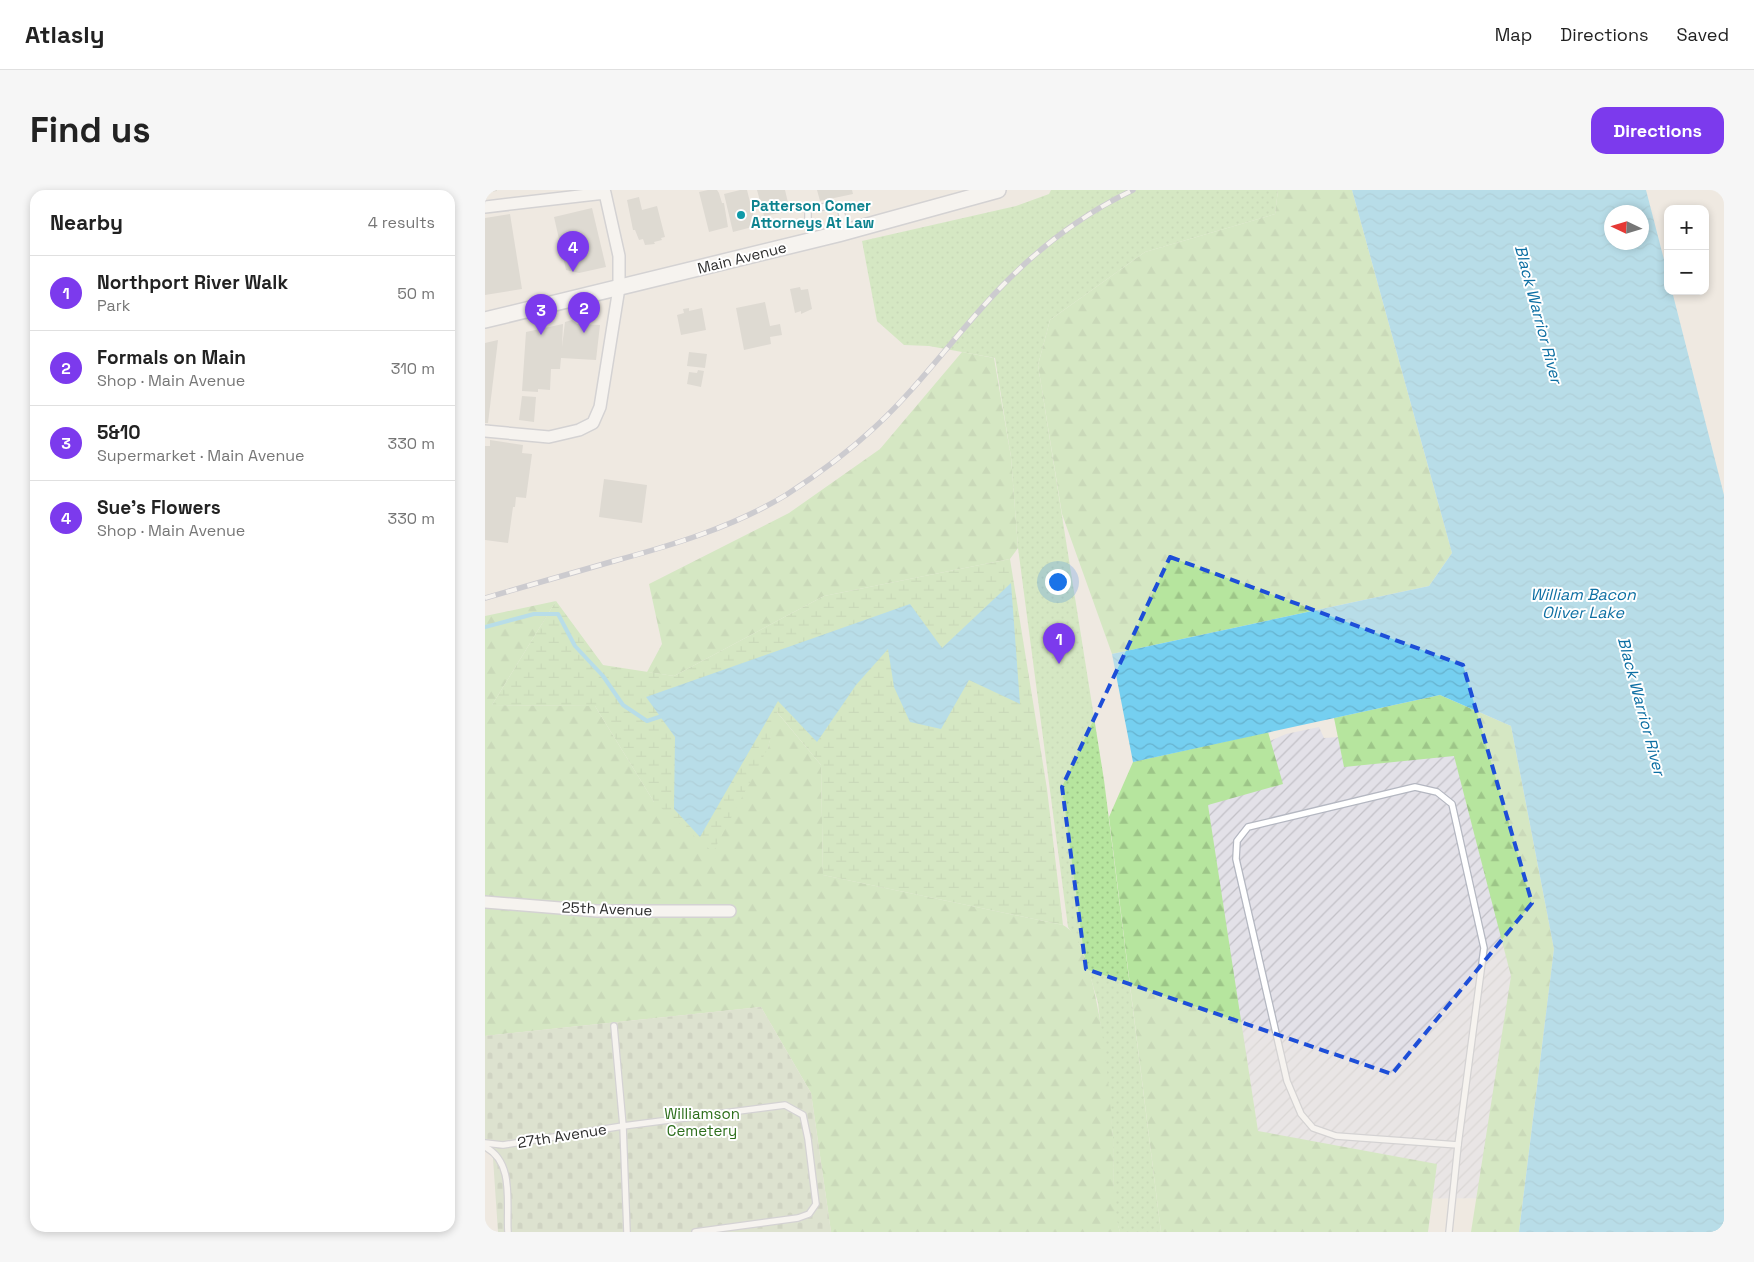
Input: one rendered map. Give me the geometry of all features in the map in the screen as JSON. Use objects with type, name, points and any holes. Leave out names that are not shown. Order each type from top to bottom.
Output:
[{"type":"main road","name":"Main Avenue","points":[[485,320],[846,232],[998,190]]},
{"type":"street","points":[[485,207],[556,194],[584,195],[605,193],[619,256],[619,288],[600,407],[593,423],[577,431],[549,437],[485,431]]},
{"type":"street","name":"25th Avenue","points":[[485,902],[597,911],[730,910]]},
{"type":"lane","points":[[813,240],[808,221],[808,210],[811,209],[834,205],[840,207],[846,232]]},
{"type":"lane","points":[[1449,1232],[1457,1145],[1484,948],[1453,804],[1437,792],[1415,788],[1248,827],[1237,841],[1236,859],[1287,1081],[1301,1114],[1313,1128],[1336,1136],[1457,1145]]},
{"type":"lane","points":[[614,1026],[623,1126],[785,1105],[803,1115],[816,1204],[809,1214],[798,1218],[695,1232]]},
{"type":"lane","name":"27th Avenue","points":[[485,1142],[503,1145],[623,1126],[627,1232]]},
{"type":"lane","points":[[485,1147],[493,1151],[502,1163],[506,1179],[508,1232]]},
{"type":"highlighted area","points":[[1170,557],[1463,665],[1532,903],[1392,1074],[1086,969],[1062,787]]},
{"type":"shaded area","points":[[1459,714],[1562,954],[1505,1198],[1226,1200],[1188,767],[1233,757],[1286,734],[1319,727],[1324,738],[1340,737]]},
{"type":"green space","points":[[1051,190],[1278,190],[1275,214],[1145,252],[1050,320],[1038,365],[1104,780],[1161,1232],[1120,1232],[1114,1212],[1113,1137],[1098,1003],[1083,951],[1068,927],[1018,548],[1011,457],[995,358],[929,346],[904,345],[877,321],[862,241],[1016,206],[1049,194]]},
{"type":"green space","points":[[1278,190],[1352,190],[1452,553],[1429,586],[1112,654],[1062,514],[1038,365],[1050,320],[1145,252],[1275,214]]},
{"type":"green space","points":[[962,352],[994,358],[1011,457],[1018,548],[1010,559],[824,596],[674,676],[647,672],[662,644],[649,584],[789,513],[880,449]]},
{"type":"green space","points":[[1010,559],[1047,789],[1063,925],[823,875],[821,765],[777,712],[768,748],[713,852],[654,802],[595,706],[492,705],[556,601],[603,665],[674,676],[824,596]]},
{"type":"green space","points":[[556,601],[492,705],[595,706],[654,802],[768,748],[776,711],[821,765],[823,875],[1063,925],[1075,937],[1086,960],[1100,1022],[1113,1137],[1115,1208],[1120,1232],[831,1232],[811,1093],[761,1007],[485,1036],[485,616]]},
{"type":"green space","points":[[1440,695],[1511,726],[1554,949],[1519,1232],[1471,1232],[1511,976],[1454,756],[1344,767],[1334,718]]},
{"type":"green space","points":[[1268,732],[1283,784],[1208,805],[1258,1131],[1437,1164],[1428,1232],[1161,1232],[1109,817],[1133,762]]},
{"type":"green space","name":"Williamson Cemetery","points":[[761,1007],[811,1093],[831,1232],[498,1232],[492,1144],[485,1142],[485,1036]]},
{"type":"water","name":"William Bacon Oliver Lake","points":[[1352,190],[1646,190],[1664,260],[1664,295],[1673,295],[1724,495],[1724,1232],[1519,1232],[1554,949],[1511,726],[1440,695],[1133,762],[1112,654],[1429,586],[1452,553]]},
{"type":"water","points":[[1011,583],[1020,704],[969,680],[941,729],[910,722],[894,687],[888,649],[856,685],[817,742],[778,701],[700,837],[674,809],[675,737],[646,697],[910,604],[942,648]]},
{"type":"building","points":[[485,190],[497,190],[497,191],[485,193]]},
{"type":"building","points":[[717,190],[719,193],[722,203],[724,203],[728,227],[709,232],[699,192]]},
{"type":"building","name":"Patterson Comer Attorneys At Law","points":[[747,190],[756,226],[733,232],[724,194]]},
{"type":"building","points":[[757,190],[785,190],[790,211],[764,216]]},
{"type":"building","points":[[817,190],[852,190],[853,194],[820,201]]},
{"type":"building","points":[[639,197],[642,210],[657,206],[665,237],[654,242],[655,244],[645,245],[643,239],[639,240],[635,230],[633,230],[627,200]]},
{"type":"building","points":[[592,208],[606,267],[579,273],[566,270],[554,217]]},
{"type":"building","points":[[510,214],[522,289],[485,295],[485,218]]},
{"type":"building","points":[[800,287],[801,290],[808,289],[812,309],[801,314],[801,311],[795,313],[790,289]]},
{"type":"building","points":[[765,302],[770,326],[780,324],[782,335],[770,337],[771,344],[744,350],[736,308]]},
{"type":"building","points":[[689,308],[689,311],[702,308],[706,330],[681,335],[677,315],[684,313],[683,309]]},
{"type":"building","points":[[572,320],[577,324],[600,325],[596,360],[561,358],[560,369],[551,369],[550,390],[538,389],[538,392],[522,391],[526,332],[563,324],[562,347],[565,322]]},
{"type":"building","points":[[498,340],[488,423],[485,423],[485,343]]},
{"type":"building","points":[[689,352],[707,354],[705,368],[687,366]]},
{"type":"building","points":[[698,370],[704,371],[701,387],[687,384],[689,372],[697,373]]},
{"type":"building","points":[[522,396],[536,397],[534,422],[519,420]]},
{"type":"building","points":[[490,440],[523,445],[522,453],[532,454],[526,498],[516,497],[508,543],[485,540],[485,446],[490,446]]},
{"type":"building","points":[[604,479],[647,485],[642,523],[599,517]]},
{"type":"waterway","points":[[485,627],[534,614],[558,614],[575,646],[603,676],[623,705],[647,721],[665,715]]},
{"type":"railway","points":[[485,598],[680,542],[745,517],[786,495],[809,480],[874,428],[908,394],[986,303],[1032,257],[1081,220],[1133,190]]},
{"type":"place","name":"Patterson Comer Attorneys At Law","points":[[741,215]]},
{"type":"place","name":"Sue's Flowers","points":[[573,272]]},
{"type":"place","name":"Formals on Main","points":[[584,333]]},
{"type":"place","name":"5&10","points":[[541,335]]},
{"type":"place","name":"Northport River Walk","points":[[1059,664]]},
{"type":"water label","name":"Black Warrior River","points":[[1539,314]]},
{"type":"water label","name":"Black Warrior River","points":[[1642,706]]}]
